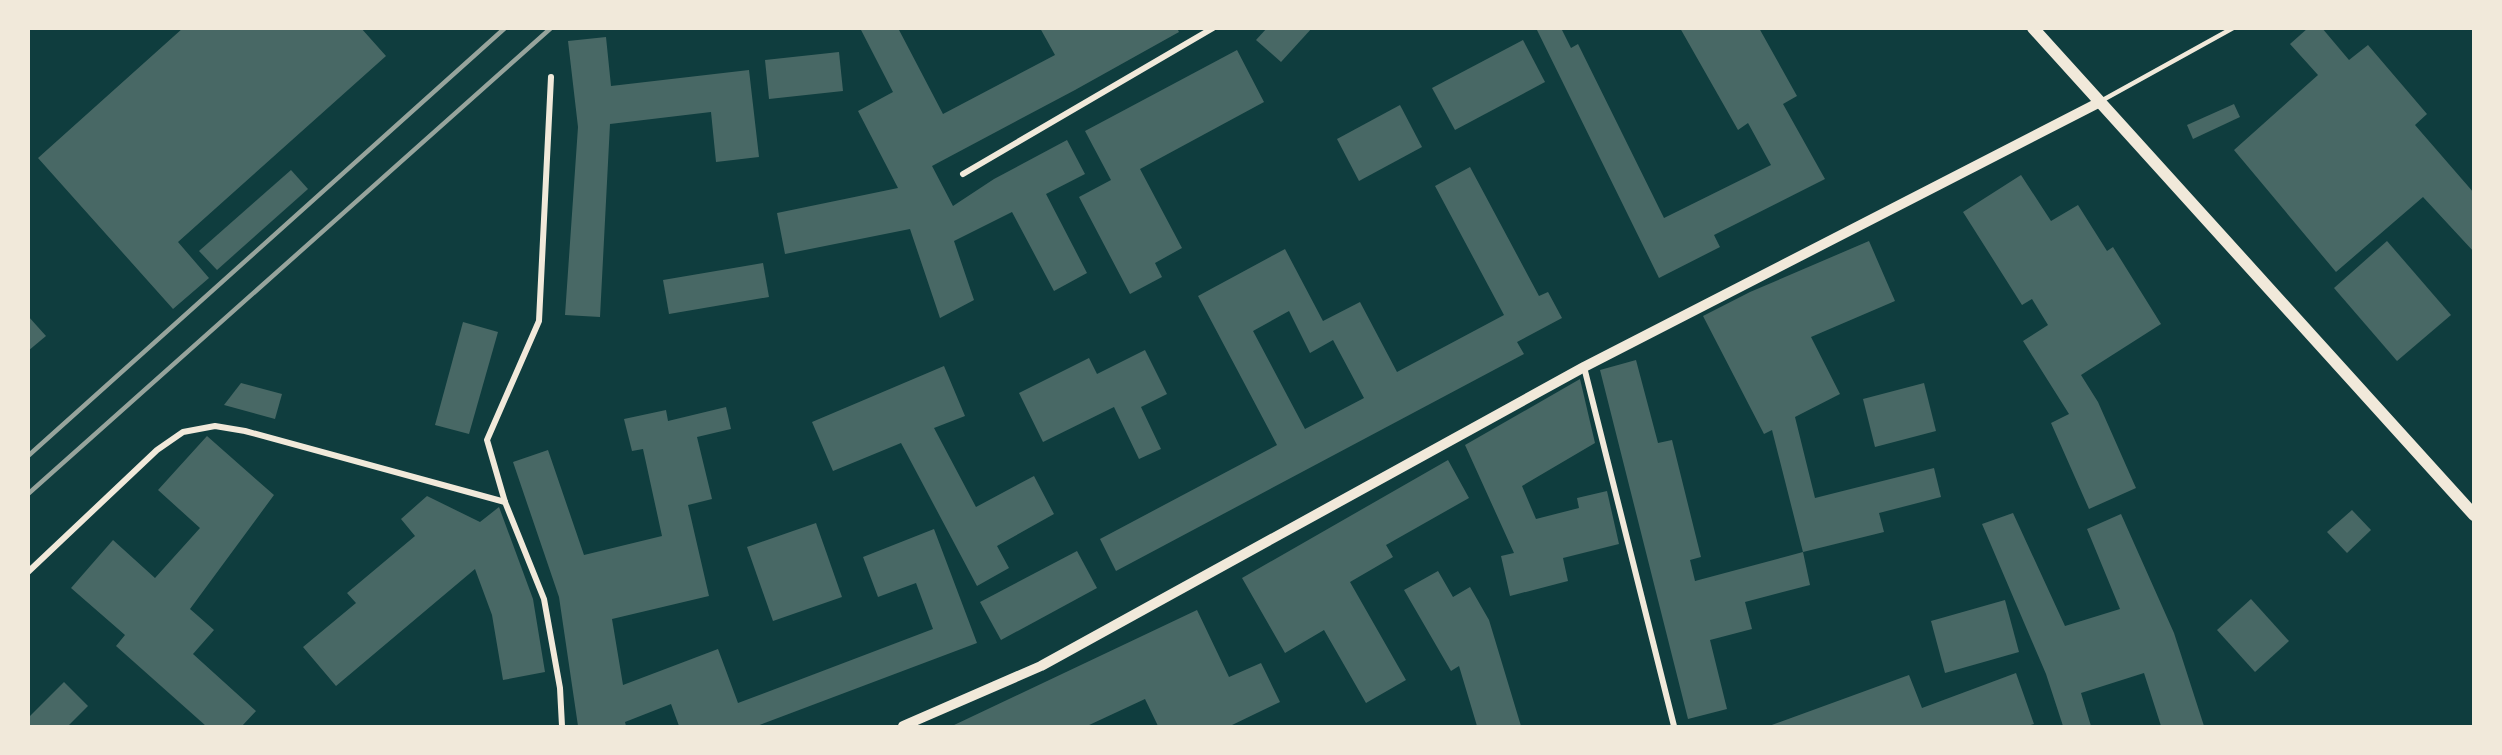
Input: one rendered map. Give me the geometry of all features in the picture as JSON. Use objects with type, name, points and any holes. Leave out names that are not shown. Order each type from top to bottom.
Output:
[{"type":"main road","points":[[2033,28],[2474,515]]},
{"type":"street","points":[[963,174],[1213,28]]},
{"type":"street","points":[[551,77],[539,321],[487,440],[505,502],[544,599],[560,688],[562,726]]},
{"type":"street","points":[[903,726],[1041,666],[1584,367],[2100,102]]},
{"type":"street","points":[[1584,367],[1674,726]]},
{"type":"street","points":[[28,572],[157,450],[183,432],[215,426],[245,431],[505,502]]},
{"type":"lane","points":[[2100,102],[2233,28]]},
{"type":"building","points":[[183,28],[361,28],[386,56],[178,242],[209,278],[173,309],[38,158]]},
{"type":"building","points":[[860,28],[898,28],[943,114],[1055,55],[1040,28],[1177,28],[1179,32],[932,166],[953,206],[994,179],[1067,140],[1085,174],[1046,194],[1087,273],[1054,291],[1012,212],[954,241],[974,300],[940,318],[910,229],[785,254],[777,213],[898,188],[858,111],[893,92]]},
{"type":"building","points":[[1267,28],[1312,28],[1281,62],[1256,40]]},
{"type":"building","points":[[1536,28],[1561,28],[1571,48],[1578,44],[1664,218],[1771,165],[1748,123],[1738,130],[1680,28],[1759,28],[1797,96],[1783,104],[1825,179],[1714,235],[1720,247],[1659,278]]},
{"type":"building","points":[[2308,28],[2322,28],[2349,60],[2368,45],[2427,114],[2415,125],[2474,193],[2474,252],[2423,197],[2336,272],[2234,150],[2318,75],[2290,44]]},
{"type":"building","points":[[606,37],[611,86],[749,70],[759,157],[716,162],[711,112],[610,124],[600,317],[565,315],[578,127],[568,41]]},
{"type":"building","points":[[1523,40],[1545,82],[1455,130],[1432,88]]},
{"type":"building","points":[[1237,50],[1264,102],[1140,169],[1182,248],[1155,263],[1162,277],[1130,294],[1079,197],[1111,180],[1085,131]]},
{"type":"building","points":[[839,52],[843,91],[769,99],[765,60]]},
{"type":"building","points":[[2234,104],[2240,117],[2193,139],[2187,125]]},
{"type":"building","points":[[1400,105],[1422,147],[1359,181],[1337,139]]},
{"type":"building","points":[[1470,167],[1539,296],[1548,292],[1562,318],[1517,342],[1524,354],[1116,571],[1100,539],[1277,445],[1198,296],[1285,249],[1323,321],[1360,302],[1397,372],[1504,315],[1435,186]],"holes":[[[1289,311],[1310,353],[1333,340],[1364,398],[1305,429],[1253,331]]]},
{"type":"building","points":[[291,170],[308,189],[217,270],[199,251]]},
{"type":"building","points":[[2021,175],[2051,221],[2078,205],[2107,251],[2113,247],[2161,324],[2081,375],[2098,402],[2136,488],[2089,509],[2051,423],[2069,414],[2023,341],[2048,325],[2032,299],[2022,305],[1963,212]]},
{"type":"building","points":[[1869,241],[1895,301],[1811,337],[1840,394],[1795,417],[1815,498],[1934,468],[1941,497],[1879,513],[1884,532],[1803,552],[1772,430],[1764,434],[1703,316],[1750,292]]},
{"type":"building","points":[[2387,241],[2451,315],[2397,361],[2334,288]]},
{"type":"building","points":[[763,263],[769,297],[669,314],[663,280]]},
{"type":"building","points":[[28,316],[46,336],[28,351]]},
{"type":"building","points":[[463,322],[498,332],[469,434],[435,425]]},
{"type":"building","points":[[1145,350],[1167,394],[1141,407],[1161,449],[1139,459],[1114,407],[1043,442],[1019,393],[1089,358],[1097,374]]},
{"type":"building","points":[[1636,360],[1658,443],[1672,440],[1701,557],[1690,560],[1695,581],[1803,552],[1810,585],[1745,602],[1752,629],[1710,640],[1727,709],[1688,719],[1600,370]]},
{"type":"building","points":[[944,366],[965,416],[934,428],[976,507],[1034,476],[1054,514],[997,546],[1009,568],[977,586],[901,443],[833,471],[812,422]]},
{"type":"building","points":[[1580,379],[1595,443],[1522,486],[1536,519],[1579,508],[1577,498],[1607,491],[1619,544],[1563,558],[1568,581],[1510,596],[1501,556],[1514,553],[1465,445]]},
{"type":"building","points":[[241,383],[282,394],[275,419],[224,405]]},
{"type":"building","points":[[1924,383],[1936,431],[1875,447],[1863,399]]},
{"type":"building","points":[[726,407],[731,429],[697,437],[712,499],[688,505],[709,596],[612,619],[623,685],[718,649],[738,703],[933,629],[916,583],[878,597],[863,557],[934,529],[977,643],[757,726],[679,726],[671,704],[625,722],[626,726],[578,726],[559,597],[513,462],[548,450],[584,555],[662,536],[643,449],[632,451],[624,419],[666,410],[668,421]]},
{"type":"building","points":[[207,436],[274,495],[190,609],[214,630],[193,654],[256,711],[242,726],[206,726],[116,646],[125,635],[71,588],[113,540],[155,578],[200,528],[158,490]]},
{"type":"building","points":[[1448,460],[1469,498],[1386,545],[1393,557],[1350,582],[1406,680],[1366,703],[1324,630],[1285,653],[1242,578]]},
{"type":"building","points":[[427,496],[480,522],[499,507],[533,599],[545,672],[503,680],[492,615],[475,569],[336,686],[303,647],[356,603],[347,593],[415,536],[401,519]]},
{"type":"building","points":[[2352,510],[2371,530],[2347,553],[2327,532]]},
{"type":"building","points":[[2013,513],[2065,626],[2120,609],[2087,529],[2121,514],[2174,633],[2204,726],[2161,726],[2144,673],[2081,693],[2091,726],[2063,726],[2046,674],[1982,524]]},
{"type":"building","points":[[816,523],[842,597],[773,621],[747,547]]},
{"type":"building","points":[[1077,551],[1097,588],[1001,640],[980,602]]},
{"type":"building","points":[[1438,571],[1453,597],[1470,587],[1489,620],[1521,726],[1477,726],[1459,666],[1451,671],[1404,590]]},
{"type":"building","points":[[2251,599],[2289,641],[2255,672],[2217,630]]},
{"type":"building","points":[[2005,600],[2019,652],[1945,673],[1931,621]]},
{"type":"building","points":[[1197,610],[1229,677],[1261,663],[1280,702],[1230,726],[1158,726],[1145,699],[1087,726],[952,726]]},
{"type":"building","points":[[2016,673],[2034,724],[2027,726],[1769,726],[1909,675],[1922,708]]},
{"type":"building","points":[[64,682],[88,706],[68,726],[28,726],[28,718]]},
{"type":"railway","points":[[28,456],[505,28]]},
{"type":"railway","points":[[28,494],[551,28]]}]
